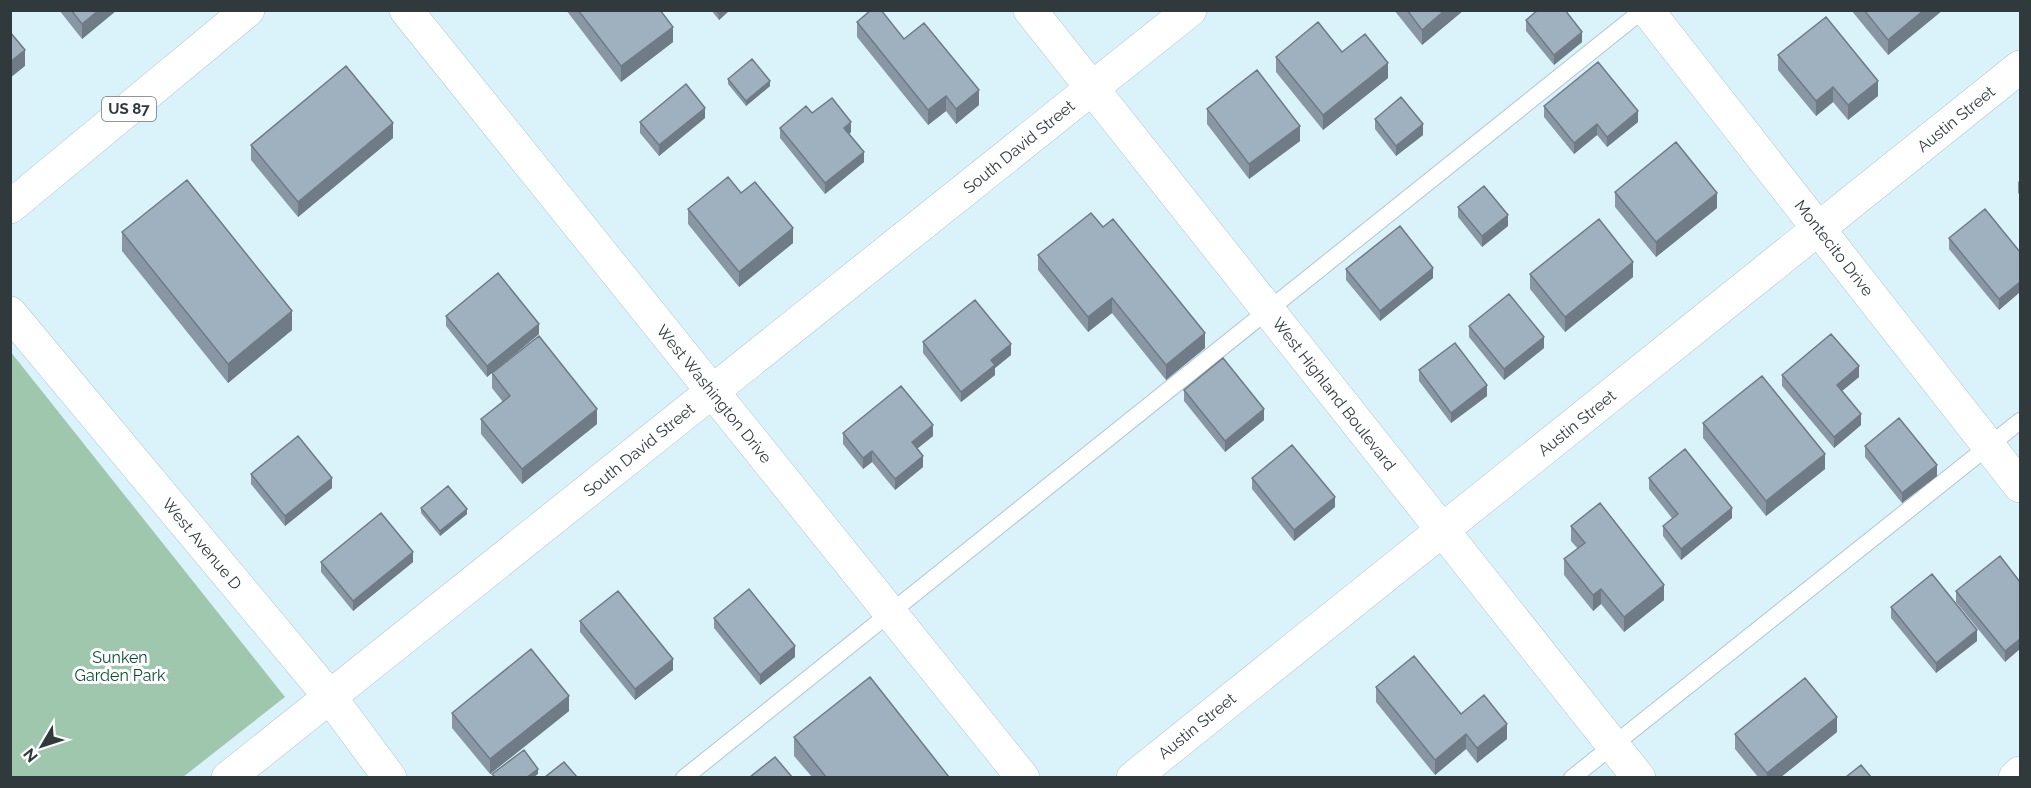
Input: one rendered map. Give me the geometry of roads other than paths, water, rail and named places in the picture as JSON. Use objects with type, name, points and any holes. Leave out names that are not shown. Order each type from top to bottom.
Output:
[{"type":"street","name":"US 87","points":[[10,207],[249,10]]},
{"type":"street","name":"West Washington Drive","points":[[406,10],[1023,777]]},
{"type":"street","name":"West Highland Boulevard","points":[[1030,10],[1639,777]]},
{"type":"street","name":"South David Street","points":[[228,777],[1190,10]]},
{"type":"street","name":"Montecito Drive","points":[[1645,10],[2020,486]]},
{"type":"street","name":"Austin Street","points":[[1133,777],[2020,68]]},
{"type":"street","name":"West Avenue D","points":[[10,313],[330,697],[390,777]]},
{"type":"street","points":[[2015,777],[2020,773]]},
{"type":"lane","points":[[684,777],[1645,10]]},
{"type":"lane","points":[[1572,777],[2020,421]]},
{"type":"park label","name":"Sunken Garden Park","points":[[120,666]]}]
